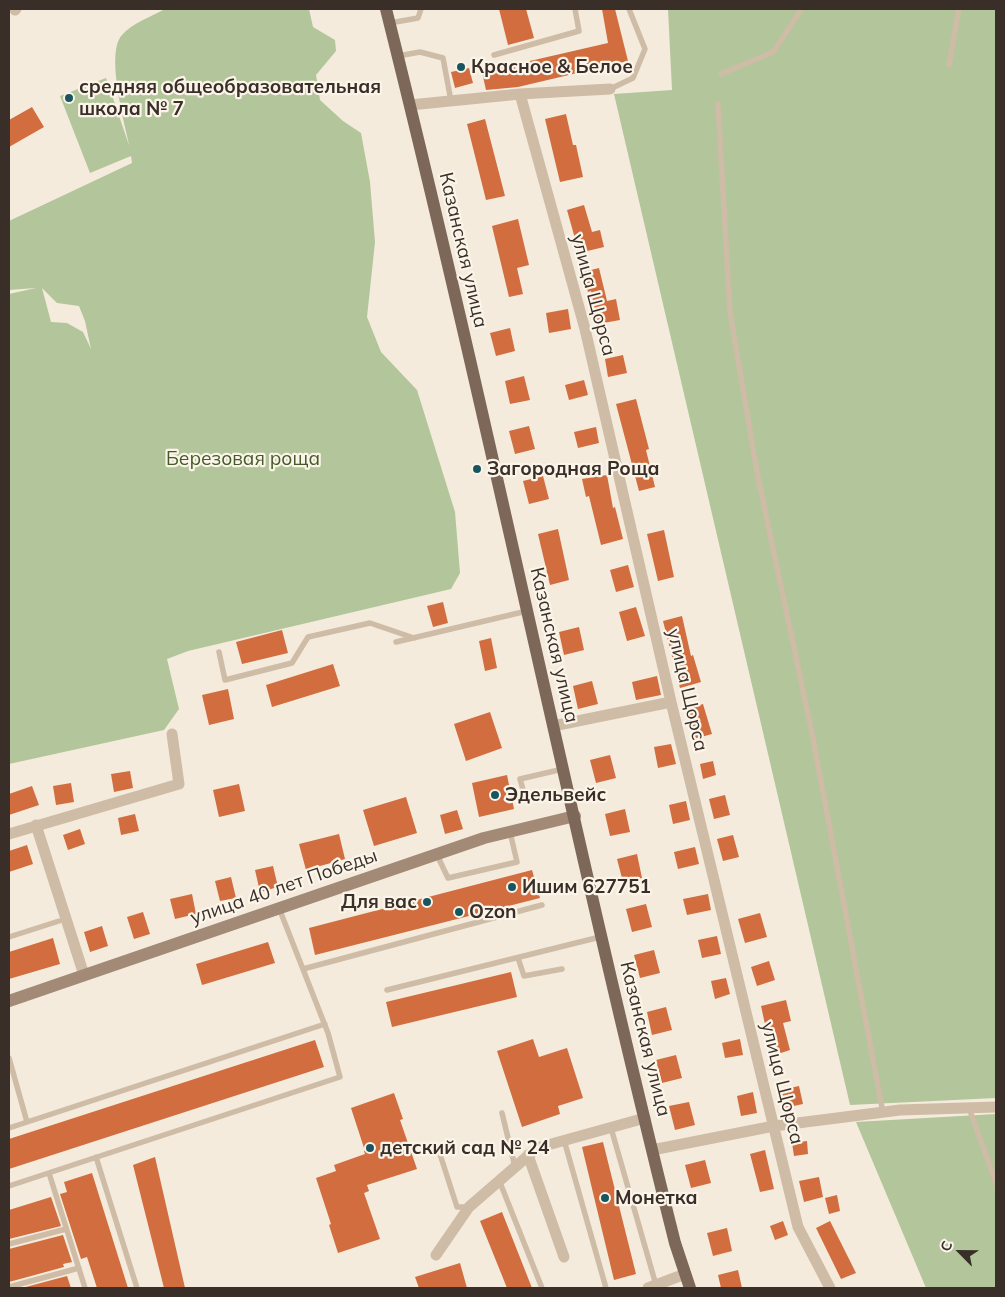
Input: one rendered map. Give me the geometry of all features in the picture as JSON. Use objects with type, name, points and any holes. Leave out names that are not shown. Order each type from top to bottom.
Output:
[{"type":"main road","name":"Казанская улица","points":[[386,9],[527,611],[600,937],[675,1243],[690,1288]]},
{"type":"street","points":[[410,105],[520,94],[610,89]]},
{"type":"street","name":"улица Щорса","points":[[520,94],[585,329],[671,702],[798,1227],[830,1288]]},
{"type":"street","points":[[553,726],[671,702]]},
{"type":"street","points":[[9,834],[179,784],[172,734]]},
{"type":"street","name":"улица 40 лет Победы","points":[[9,1001],[484,838],[574,816]]},
{"type":"street","points":[[36,825],[84,975]]},
{"type":"street","points":[[652,1150],[774,1126],[883,1112],[996,1106]]},
{"type":"street","points":[[436,1255],[469,1207],[537,1148],[644,1118]]},
{"type":"street","points":[[528,1156],[564,1257]]},
{"type":"street","points":[[652,1287],[685,1274]]},
{"type":"lane","points":[[390,23],[418,18],[421,9]]},
{"type":"lane","points":[[494,55],[579,31],[575,9]]},
{"type":"lane","points":[[610,89],[633,78],[645,49],[629,9]]},
{"type":"lane","points":[[722,74],[773,52],[800,9]]},
{"type":"lane","points":[[949,65],[959,9]]},
{"type":"lane","points":[[398,56],[420,52],[443,58],[451,101]]},
{"type":"lane","points":[[718,104],[732,322],[757,472],[812,734],[883,1112]]},
{"type":"lane","points":[[396,642],[527,611]]},
{"type":"lane","points":[[219,652],[225,680],[292,663],[308,637],[370,623],[414,638]]},
{"type":"lane","points":[[526,800],[520,780],[563,769]]},
{"type":"lane","points":[[436,854],[448,878],[517,862],[510,832]]},
{"type":"lane","points":[[303,969],[542,905]]},
{"type":"lane","points":[[9,1186],[340,1077],[325,1024],[279,908]]},
{"type":"lane","points":[[9,937],[59,921]]},
{"type":"lane","points":[[387,990],[600,937]]},
{"type":"lane","points":[[518,958],[524,976],[562,969]]},
{"type":"lane","points":[[9,1128],[325,1024]]},
{"type":"lane","points":[[9,1058],[27,1122]]},
{"type":"lane","points":[[969,1108],[996,1183]]},
{"type":"lane","points":[[502,1113],[515,1167]]},
{"type":"lane","points":[[611,1128],[652,1287]]},
{"type":"lane","points":[[564,1140],[606,1288]]},
{"type":"lane","points":[[438,1148],[456,1207],[469,1207]]},
{"type":"lane","points":[[96,1157],[137,1288]]},
{"type":"lane","points":[[49,1173],[85,1288]]},
{"type":"lane","points":[[499,1180],[542,1288]]},
{"type":"lane","points":[[9,1244],[66,1228]]},
{"type":"lane","points":[[9,1287],[79,1268]]},
{"type":"green space","name":"Березовая роща","points":[[165,9],[309,9],[313,27],[335,40],[336,51],[316,75],[320,100],[343,121],[361,133],[370,182],[375,242],[367,317],[381,352],[417,390],[455,512],[460,573],[451,589],[188,651],[167,659],[179,709],[164,730],[9,764],[9,294],[36,288],[9,290],[9,221],[132,163],[131,156],[90,173],[60,96],[106,78],[130,148],[118,90],[115,57],[117,44],[122,35],[131,27]],"holes":[[[42,288],[57,303],[79,306],[85,321],[91,349],[83,332],[67,323],[51,322]]]},
{"type":"green space","points":[[668,9],[996,9],[996,1098],[850,1105],[614,94],[672,90]]},
{"type":"green space","points":[[996,1114],[996,1288],[926,1288],[856,1122]]},
{"type":"building","points":[[499,9],[526,9],[534,38],[508,45]]},
{"type":"building","points":[[602,9],[615,9],[628,61],[518,87],[486,90],[482,72],[608,43]]},
{"type":"building","points":[[469,68],[473,83],[455,88],[451,72]]},
{"type":"building","points":[[32,107],[44,127],[9,147],[9,120]]},
{"type":"building","points":[[566,114],[573,145],[576,145],[583,177],[560,182],[545,119]]},
{"type":"building","points":[[485,119],[505,196],[486,200],[467,124]]},
{"type":"building","points":[[584,205],[592,232],[600,230],[604,247],[579,253],[567,210]]},
{"type":"building","points":[[518,219],[529,265],[517,268],[523,294],[509,297],[492,226]]},
{"type":"building","points":[[599,268],[607,301],[616,299],[620,320],[598,324],[591,291],[588,292],[583,272]]},
{"type":"building","points":[[568,309],[571,329],[549,333],[546,313]]},
{"type":"building","points":[[510,328],[515,351],[496,356],[490,333]]},
{"type":"building","points":[[623,355],[627,373],[608,377],[605,359]]},
{"type":"building","points":[[524,376],[530,400],[510,404],[505,381]]},
{"type":"building","points":[[584,380],[588,395],[569,400],[565,385]]},
{"type":"building","points":[[636,399],[649,449],[646,450],[655,487],[639,491],[616,404]]},
{"type":"building","points":[[529,426],[535,449],[515,454],[509,431]]},
{"type":"building","points":[[596,427],[599,443],[578,448],[574,432]]},
{"type":"building","points":[[607,475],[613,508],[615,507],[623,539],[601,545],[589,496],[586,497],[582,479]]},
{"type":"building","points":[[543,476],[549,499],[529,504],[523,481]]},
{"type":"building","points":[[558,529],[569,580],[550,585],[538,534]]},
{"type":"building","points":[[664,530],[674,577],[658,581],[647,534]]},
{"type":"building","points":[[628,565],[634,587],[616,592],[610,570]]},
{"type":"building","points":[[443,602],[448,623],[433,627],[427,606]]},
{"type":"building","points":[[636,607],[645,636],[627,641],[619,612]]},
{"type":"building","points":[[682,616],[691,656],[693,655],[701,682],[680,688],[663,621]]},
{"type":"building","points":[[579,627],[584,650],[564,655],[559,632]]},
{"type":"building","points":[[282,630],[288,653],[242,664],[236,642]]},
{"type":"building","points":[[491,638],[497,668],[485,671],[479,641]]},
{"type":"building","points":[[333,664],[340,686],[272,707],[266,685]]},
{"type":"building","points":[[657,676],[661,695],[636,700],[632,682]]},
{"type":"building","points":[[592,681],[598,704],[578,709],[573,686]]},
{"type":"building","points":[[228,689],[234,719],[209,725],[202,695]]},
{"type":"building","points":[[703,704],[712,734],[694,739],[686,709]]},
{"type":"building","points":[[490,712],[502,748],[466,761],[454,724]]},
{"type":"building","points":[[671,744],[676,764],[658,768],[654,747]]},
{"type":"building","points":[[610,755],[616,778],[596,783],[590,760]]},
{"type":"building","points":[[713,761],[716,775],[703,779],[700,764]]},
{"type":"building","points":[[130,771],[133,788],[114,792],[111,774]]},
{"type":"building","points":[[507,775],[514,809],[479,817],[472,783]]},
{"type":"building","points":[[71,783],[74,802],[56,805],[53,786]]},
{"type":"building","points":[[239,784],[245,811],[219,817],[213,790]]},
{"type":"building","points":[[32,786],[39,805],[9,815],[9,794]]},
{"type":"building","points":[[725,795],[730,815],[714,819],[709,799]]},
{"type":"building","points":[[406,797],[417,833],[374,846],[363,810]]},
{"type":"building","points":[[686,801],[690,820],[673,824],[669,805]]},
{"type":"building","points":[[625,809],[630,832],[610,836],[605,814]]},
{"type":"building","points":[[457,810],[463,829],[445,834],[440,815]]},
{"type":"building","points":[[135,814],[139,831],[121,835],[118,818]]},
{"type":"building","points":[[80,829],[85,844],[68,850],[63,835]]},
{"type":"building","points":[[339,834],[345,859],[306,870],[299,844]]},
{"type":"building","points":[[733,835],[739,857],[723,861],[717,839]]},
{"type":"building","points":[[27,845],[33,864],[9,872],[9,851]]},
{"type":"building","points":[[695,847],[699,864],[678,869],[674,852]]},
{"type":"building","points":[[637,854],[642,878],[623,882],[617,859]]},
{"type":"building","points":[[273,866],[278,887],[260,892],[255,870]]},
{"type":"building","points":[[532,870],[540,898],[315,955],[309,928]]},
{"type":"building","points":[[231,877],[236,898],[220,901],[215,881]]},
{"type":"building","points":[[192,894],[196,914],[175,919],[170,899]]},
{"type":"building","points":[[708,894],[711,910],[687,915],[683,899]]},
{"type":"building","points":[[646,904],[652,927],[632,932],[626,909]]},
{"type":"building","points":[[143,912],[150,934],[134,939],[127,917]]},
{"type":"building","points":[[760,913],[767,937],[745,943],[738,919]]},
{"type":"building","points":[[102,926],[108,946],[90,952],[84,932]]},
{"type":"building","points":[[717,936],[721,954],[702,958],[698,940]]},
{"type":"building","points":[[53,938],[60,964],[9,979],[9,952]]},
{"type":"building","points":[[268,942],[275,963],[202,985],[196,964]]},
{"type":"building","points":[[654,950],[660,973],[640,978],[634,955]]},
{"type":"building","points":[[769,961],[775,980],[757,986],[751,967]]},
{"type":"building","points":[[511,972],[517,997],[392,1027],[386,1002]]},
{"type":"building","points":[[726,978],[730,994],[715,999],[711,981]]},
{"type":"building","points":[[786,1000],[791,1021],[783,1023],[790,1050],[772,1056],[761,1006]]},
{"type":"building","points":[[666,1007],[672,1030],[652,1035],[647,1012]]},
{"type":"building","points":[[533,1039],[539,1057],[567,1048],[583,1098],[558,1106],[560,1114],[522,1127],[497,1051]]},
{"type":"building","points":[[740,1039],[743,1055],[725,1058],[722,1043]]},
{"type":"building","points":[[315,1040],[324,1067],[9,1169],[9,1139]]},
{"type":"building","points":[[676,1055],[682,1078],[662,1083],[656,1060]]},
{"type":"building","points":[[799,1086],[803,1104],[784,1108],[780,1090]]},
{"type":"building","points":[[753,1092],[757,1113],[741,1116],[737,1096]]},
{"type":"building","points":[[394,1093],[403,1119],[400,1120],[417,1169],[367,1185],[369,1191],[364,1193],[380,1239],[338,1253],[316,1178],[336,1171],[334,1165],[365,1154],[351,1108]]},
{"type":"building","points":[[689,1102],[695,1125],[675,1130],[669,1106]]},
{"type":"building","points":[[807,1141],[808,1154],[794,1156],[792,1143]]},
{"type":"building","points":[[603,1142],[636,1274],[614,1280],[582,1147]]},
{"type":"building","points":[[765,1150],[774,1189],[760,1192],[750,1154]]},
{"type":"building","points":[[155,1157],[185,1288],[164,1288],[133,1165]]},
{"type":"building","points":[[705,1160],[711,1183],[691,1188],[685,1165]]},
{"type":"building","points":[[92,1173],[128,1288],[97,1288],[87,1257],[81,1259],[60,1194],[67,1192],[64,1182]]},
{"type":"building","points":[[819,1177],[823,1197],[804,1202],[799,1181]]},
{"type":"building","points":[[837,1195],[840,1211],[829,1214],[825,1198]]},
{"type":"building","points":[[51,1197],[61,1226],[9,1239],[9,1210]]},
{"type":"building","points":[[502,1212],[532,1288],[507,1288],[480,1221]]},
{"type":"building","points":[[783,1221],[788,1235],[775,1240],[770,1226]]},
{"type":"building","points":[[830,1221],[856,1273],[841,1279],[816,1228]]},
{"type":"building","points":[[727,1228],[732,1251],[713,1256],[707,1233]]},
{"type":"building","points":[[63,1235],[72,1262],[63,1264],[64,1267],[9,1282],[9,1249]]},
{"type":"building","points":[[460,1263],[467,1288],[419,1288],[415,1277]]},
{"type":"building","points":[[738,1270],[742,1288],[721,1288],[718,1275]]},
{"type":"building","points":[[67,1276],[71,1288],[22,1288]]},
{"type":"place","name":"Красное & Белое","points":[[461,67]]},
{"type":"place","name":"средняя общеобразовательная школа № 7","points":[[69,98]]},
{"type":"place","name":"Загородная Роща","points":[[477,469]]},
{"type":"place","name":"Эдельвейс","points":[[495,795]]},
{"type":"place","name":"Ишим 627751","points":[[512,887]]},
{"type":"place","name":"Для вас","points":[[427,902]]},
{"type":"place","name":"Ozon","points":[[459,912]]},
{"type":"place","name":"детский сад № 24","points":[[370,1148]]},
{"type":"place","name":"Монетка","points":[[605,1198]]}]
